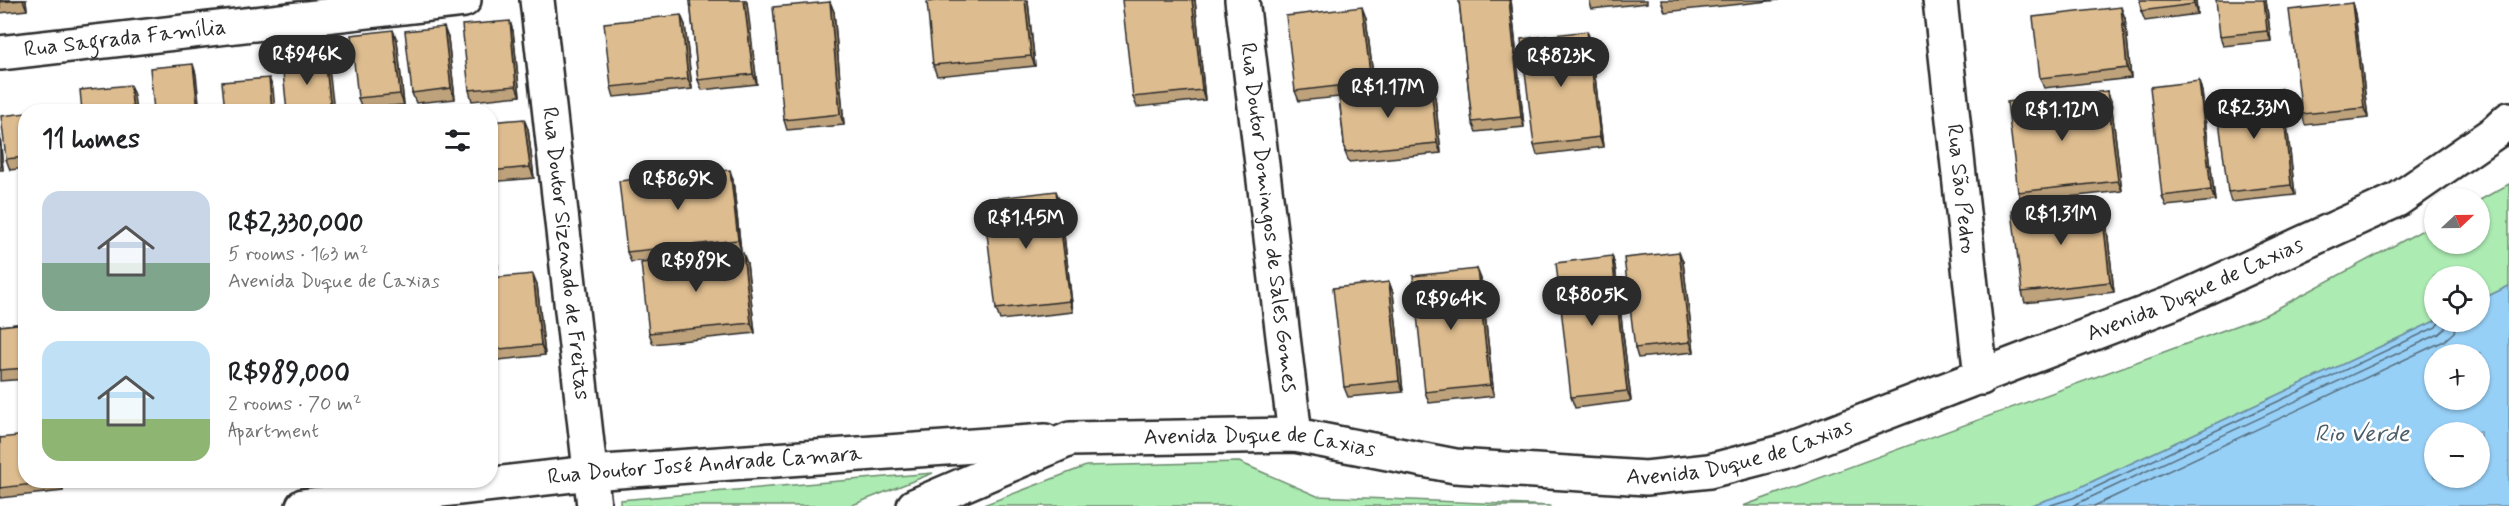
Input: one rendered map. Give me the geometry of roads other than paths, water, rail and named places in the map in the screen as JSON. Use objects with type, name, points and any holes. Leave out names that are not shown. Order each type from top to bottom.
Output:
[{"type":"street","name":"Rua Sagrada Família","points":[[0,52],[464,0]]},
{"type":"street","name":"Rua Doutor Sizenado de Freitas","points":[[537,0],[594,506]]},
{"type":"street","name":"Rua Doutor Domingos de Sales Gomes","points":[[1242,0],[1295,435]]},
{"type":"street","name":"Rua São Pedro","points":[[1940,0],[1981,378]]},
{"type":"street","name":"Avenida Duque de Caxias","points":[[914,506],[1070,439],[1295,435],[1455,466],[1646,478],[1709,471],[1783,452],[2172,303],[2397,200],[2495,132],[2509,119]]},
{"type":"street","name":"Rua Doutor José Andrade Camara","points":[[498,484],[590,473],[1070,439]]},
{"type":"street","name":"Rua Doutor José Andrade Camara","points":[[303,506],[460,488]]},
{"type":"water","name":"Rio Verde","points":[[2509,286],[2509,506],[2029,506],[2070,492],[2424,326],[2424,332],[2490,332],[2490,295]]}]
